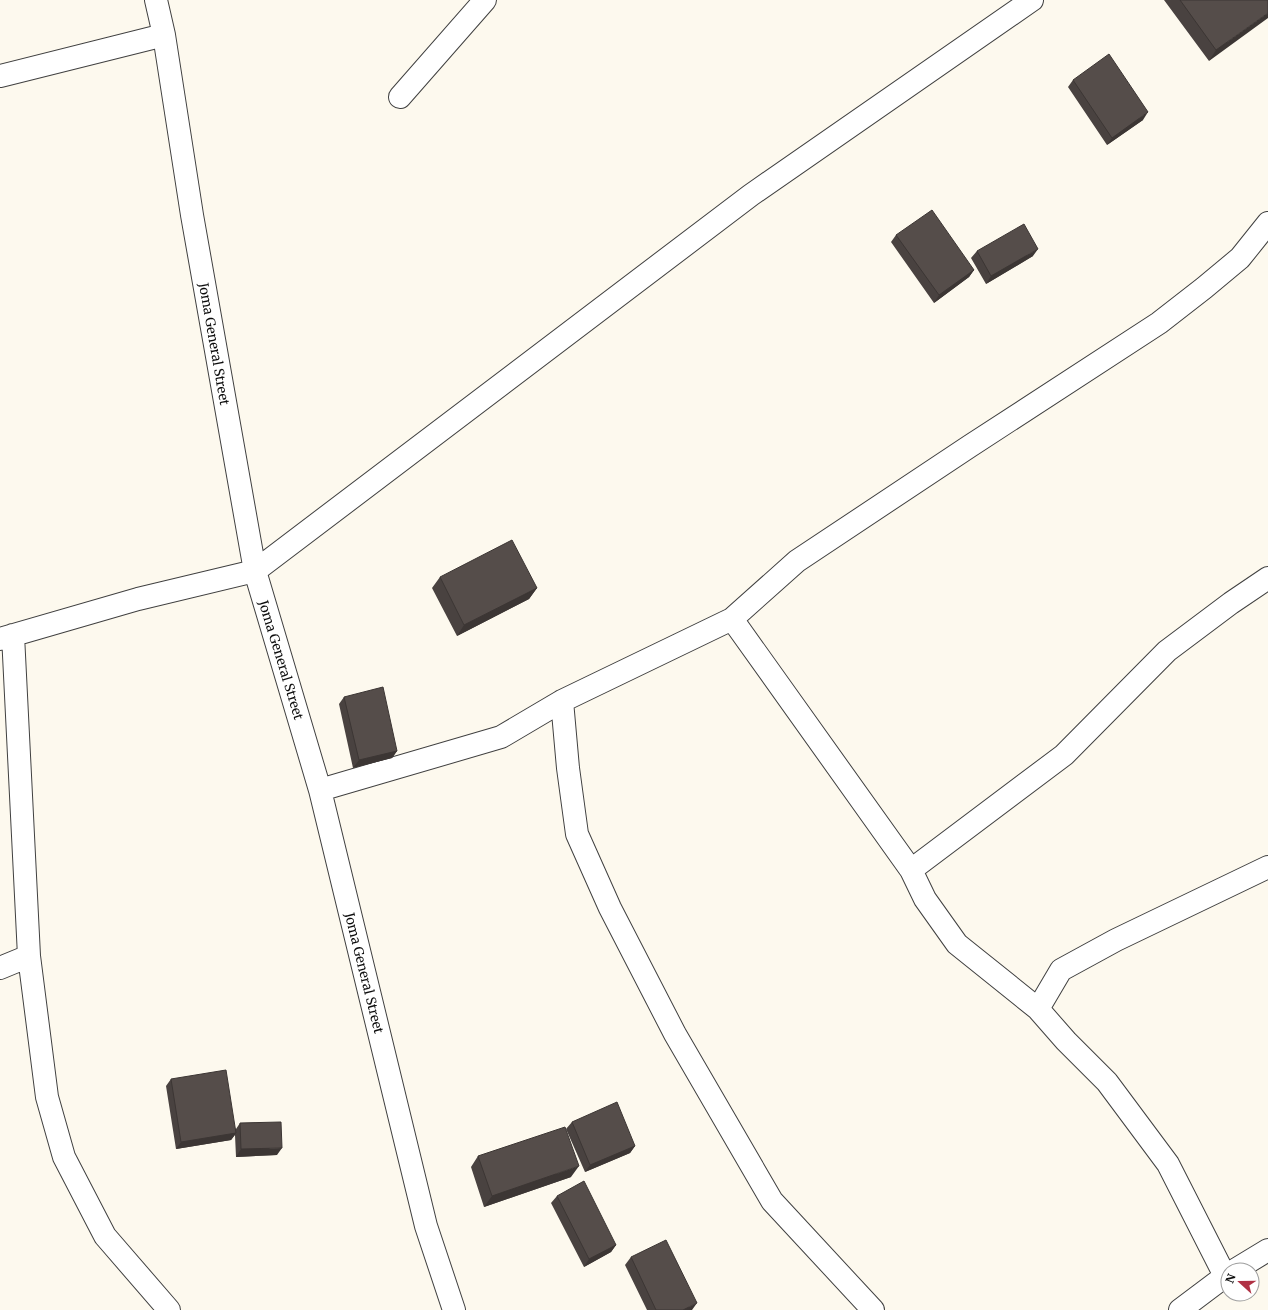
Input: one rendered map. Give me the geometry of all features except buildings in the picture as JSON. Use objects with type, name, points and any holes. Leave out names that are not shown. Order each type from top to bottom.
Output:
[{"type":"street","name":"Joma General Street","points":[[156,0],[164,35],[192,215],[255,571],[320,790],[426,1226],[454,1310]]},
{"type":"street","points":[[400,96],[485,0]]},
{"type":"street","points":[[169,1310],[105,1236],[64,1156],[46,1097],[29,956],[7,637],[138,599],[255,571],[751,195],[1032,0]]},
{"type":"street","points":[[0,76],[164,35]]},
{"type":"street","points":[[320,790],[501,737],[562,701],[732,619],[797,561],[963,450],[1159,323],[1240,258],[1268,223]]},
{"type":"street","points":[[911,870],[1064,756],[1167,651],[1230,603],[1268,578]]},
{"type":"street","points":[[732,619],[911,870],[925,899],[957,944],[1038,1009],[1066,1041],[1107,1082],[1168,1164],[1224,1262]]},
{"type":"street","points":[[562,701],[568,768],[577,834],[614,915],[675,1034],[772,1202],[873,1310]]},
{"type":"street","points":[[1038,1009],[1061,970],[1116,940],[1268,867]]},
{"type":"street","points":[[0,968],[29,956]]},
{"type":"street","points":[[1248,1262],[1268,1250]]},
{"type":"street","points":[[1180,1310],[1220,1280]]}]
